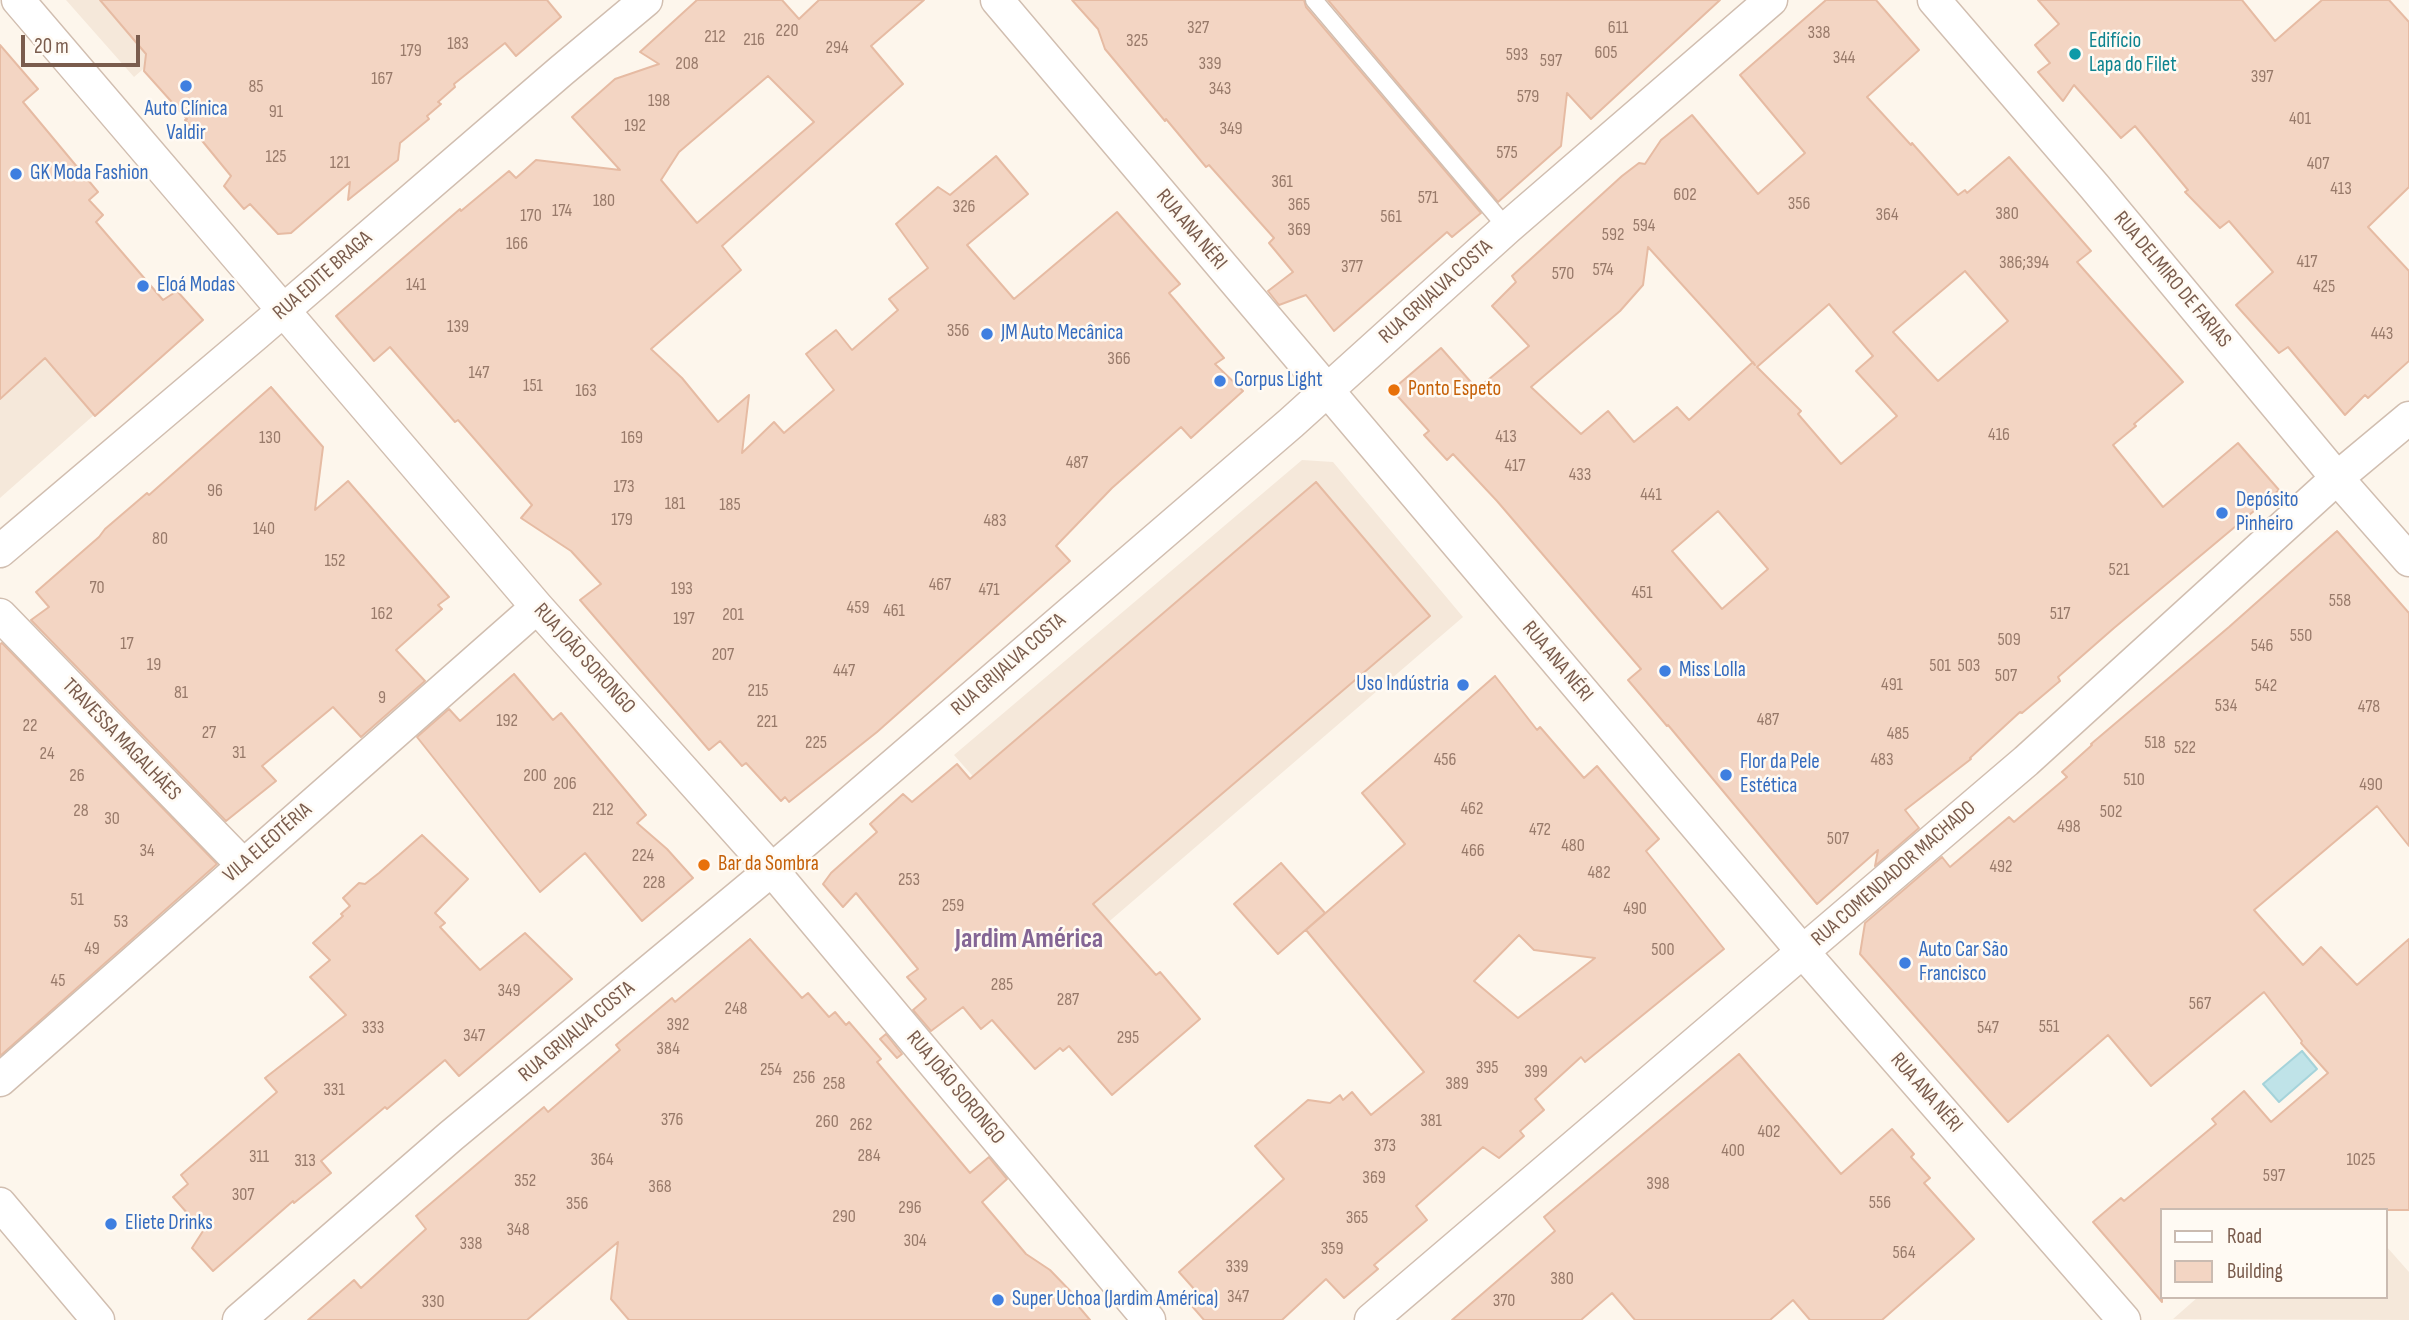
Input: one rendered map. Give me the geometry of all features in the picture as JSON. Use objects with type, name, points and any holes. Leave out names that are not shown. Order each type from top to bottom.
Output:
[{"type":"street","name":"RUA JOÃO SORONGO","points":[[18,0],[537,607],[772,870],[1149,1320]]},
{"type":"street","name":"RUA EDITE BRAGA","points":[[0,551],[646,0]]},
{"type":"street","name":"RUA ANA NÉRI","points":[[996,0],[1803,952],[2124,1320]]},
{"type":"street","name":"RUA GRIJALVA COSTA","points":[[239,1320],[452,1136],[772,870],[1328,391],[1507,228],[1770,0]]},
{"type":"street","name":"RUA DELMIRO DE FARIAS","points":[[1934,0],[2409,560]]},
{"type":"street","name":"RUA COMENDADOR MACHADO","points":[[1371,1320],[2026,761],[2337,478],[2409,418]]},
{"type":"street","name":"VILA ELEOTÉRIA","points":[[0,1080],[537,607]]},
{"type":"street","name":"TRAVESSA MAGALHÃES","points":[[0,615],[243,865]]},
{"type":"street","points":[[0,1204],[98,1320]]},
{"type":"lane","points":[[1314,0],[1507,228]]},
{"type":"shaded area","points":[[66,0],[223,0],[134,77]]},
{"type":"shaded area","points":[[0,309],[94,415],[0,498]]},
{"type":"shaded area","points":[[1302,460],[1333,462],[1463,617],[1105,925],[954,755]]},
{"type":"shaded area","points":[[2388,1248],[2409,1272],[2409,1320],[2173,1319],[2196,1299],[2388,1299]]},
{"type":"water","points":[[2302,1051],[2317,1069],[2279,1102],[2263,1084]]},
{"type":"building","points":[[100,0],[547,0],[561,17],[516,56],[505,43],[454,84],[455,87],[438,102],[441,104],[427,116],[429,119],[400,143],[398,160],[348,200],[350,182],[291,233],[278,234],[250,204],[244,209],[224,186],[231,176],[185,120],[187,119],[144,71],[146,54]]},
{"type":"building","points":[[697,0],[782,0],[799,19],[819,0],[924,0],[871,46],[903,84],[722,246],[741,270],[651,349],[682,378],[718,422],[749,395],[742,453],[774,422],[784,433],[834,390],[806,354],[836,330],[852,350],[898,310],[889,299],[928,268],[896,224],[938,187],[950,195],[996,156],[1028,194],[967,245],[1014,299],[1117,212],[1180,284],[1169,293],[1224,358],[1215,364],[1243,391],[1191,438],[1181,427],[1112,488],[1056,546],[1070,561],[877,732],[789,802],[785,797],[781,801],[746,763],[742,766],[720,741],[709,750],[580,600],[601,584],[571,551],[521,518],[532,505],[390,347],[374,361],[336,316],[460,209],[461,211],[509,171],[516,178],[536,160],[620,170],[572,117],[615,79],[659,64],[640,52]],"holes":[[[768,76],[814,122],[697,223],[661,180],[679,152]]]},
{"type":"building","points":[[1072,0],[1304,0],[1306,7],[1481,213],[1452,237],[1447,232],[1334,331],[1306,295],[1279,305],[1268,291],[1293,272],[1269,243],[1274,238],[1209,165],[1206,167],[1166,119],[1165,121],[1105,49],[1098,29]]},
{"type":"building","points":[[1328,0],[1720,0],[1591,119],[1567,93],[1561,146],[1498,202]]},
{"type":"building","points":[[1826,0],[1876,0],[1919,50],[1867,97],[1958,195],[1965,190],[1967,193],[2009,157],[2091,251],[2077,262],[2183,382],[2113,445],[2163,507],[2238,443],[2279,490],[2114,628],[2058,677],[2060,681],[2020,712],[1971,759],[1905,810],[1919,828],[1875,866],[1878,850],[1817,904],[1628,680],[1641,669],[1497,501],[1453,454],[1447,460],[1424,435],[1429,431],[1392,390],[1441,348],[1477,389],[1529,346],[1492,306],[1516,282],[1512,276],[1622,176],[1639,163],[1645,164],[1661,140],[1692,115],[1758,194],[1805,153],[1740,75]],"holes":[[[1648,247],[1753,362],[1689,420],[1677,407],[1634,442],[1608,411],[1581,434],[1531,387],[1620,311],[1643,285]],[[1965,271],[2008,321],[1938,381],[1893,332]],[[1829,304],[1873,356],[1856,371],[1897,416],[1841,464],[1798,414],[1801,411],[1757,367]],[[1718,511],[1768,569],[1722,609],[1672,551]]]},
{"type":"building","points":[[2038,0],[2242,0],[2275,41],[2322,0],[2389,0],[2409,22],[2409,187],[2368,227],[2409,271],[2409,361],[2368,398],[2365,395],[2345,415],[2288,347],[2279,353],[2236,305],[2273,272],[2229,221],[2220,228],[2185,192],[2188,190],[2135,126],[2121,138],[2074,85],[2063,101],[2038,72],[2050,63],[2035,45],[2059,24]]},
{"type":"building","points":[[0,45],[38,89],[23,102],[98,192],[89,200],[103,215],[96,222],[163,300],[177,291],[203,320],[95,416],[45,358],[0,399]]},
{"type":"building","points":[[271,387],[323,447],[315,510],[348,481],[449,597],[438,605],[442,609],[396,650],[425,681],[361,737],[333,707],[262,766],[276,781],[226,821],[31,620],[49,607],[36,592],[105,529],[147,493],[149,495]]},
{"type":"building","points":[[1316,482],[1430,616],[1093,904],[1156,975],[1160,972],[1200,1019],[1112,1095],[1069,1046],[1063,1051],[1060,1048],[1035,1069],[992,1020],[981,1029],[963,1007],[931,1031],[913,1010],[926,999],[907,977],[918,969],[856,893],[843,907],[823,884],[831,873],[877,832],[870,824],[903,794],[912,802],[957,764],[970,779]]},
{"type":"building","points":[[2337,531],[2409,613],[2409,846],[2377,806],[2254,910],[2303,965],[2321,947],[2357,985],[2409,939],[2409,1210],[2160,1208],[2162,1302],[2093,1222],[2121,1198],[2124,1201],[2216,1124],[2212,1119],[2244,1091],[2271,1122],[2328,1073],[2301,1043],[2264,992],[2151,1086],[2108,1035],[2008,1122],[1860,954],[1865,923],[1942,857],[1950,867],[2009,817],[2014,822],[2067,777],[2062,772],[2091,744]]},
{"type":"building","points":[[2,643],[217,864],[0,1056],[0,644]]},
{"type":"building","points":[[514,674],[553,720],[561,713],[646,815],[637,823],[667,849],[693,878],[642,921],[585,853],[540,892],[417,737],[449,709],[460,721]]},
{"type":"building","points":[[1495,676],[1537,730],[1540,727],[1584,778],[1597,766],[1659,839],[1646,851],[1724,949],[1585,1062],[1581,1057],[1535,1099],[1544,1110],[1520,1131],[1524,1136],[1499,1158],[1483,1147],[1416,1206],[1427,1220],[1374,1265],[1378,1269],[1344,1298],[1326,1279],[1282,1320],[1204,1320],[1185,1298],[1195,1290],[1179,1272],[1284,1179],[1255,1146],[1308,1100],[1330,1103],[1340,1095],[1343,1100],[1352,1092],[1371,1115],[1424,1072],[1306,930],[1405,844],[1362,793]],"holes":[[[1519,935],[1534,950],[1595,958],[1518,1018],[1474,981]]]},
{"type":"building","points":[[422,835],[468,879],[435,913],[445,923],[440,927],[480,970],[525,933],[572,979],[459,1076],[445,1060],[387,1109],[385,1107],[321,1161],[331,1173],[294,1203],[293,1201],[213,1271],[192,1248],[203,1231],[173,1197],[188,1184],[181,1175],[277,1092],[265,1078],[346,1015],[310,977],[330,960],[313,943],[343,916],[341,914],[350,906],[343,898],[359,883],[365,884],[379,873]]},
{"type":"building","points":[[1281,863],[1325,913],[1278,954],[1234,904]]},
{"type":"building","points":[[750,939],[802,998],[808,993],[829,1017],[835,1012],[846,1025],[849,1022],[881,1059],[877,1062],[970,1173],[989,1157],[1007,1179],[982,1202],[1026,1254],[1050,1270],[1077,1298],[1074,1301],[1090,1320],[629,1320],[611,1299],[618,1242],[527,1320],[308,1320],[354,1280],[361,1288],[426,1229],[416,1216],[544,1107],[548,1112],[620,1050],[616,1045],[672,998],[675,1002]]},
{"type":"building","points":[[886,1034],[902,1054],[897,1058],[880,1039]]},
{"type":"building","points":[[1739,1054],[1841,1174],[1892,1129],[1914,1154],[1911,1157],[1930,1178],[1924,1183],[1974,1239],[1882,1320],[1810,1320],[1793,1300],[1770,1320],[1635,1320],[1612,1293],[1581,1320],[1452,1320],[1555,1231],[1544,1217]]},
{"type":"place","name":"Edifício Lapa do Filet","points":[[2075,54]]},
{"type":"place","name":"Auto Clínica Valdir","points":[[186,86]]},
{"type":"place","name":"GK Moda Fashion","points":[[16,174]]},
{"type":"place","name":"Eloá Modas","points":[[143,286]]},
{"type":"place","name":"JM Auto Mecânica","points":[[987,334]]},
{"type":"place","name":"Corpus Light","points":[[1220,381]]},
{"type":"place","name":"Ponto Espeto","points":[[1394,390]]},
{"type":"place","name":"Depósito Pinheiro","points":[[2222,513]]},
{"type":"place","name":"Miss Lolla","points":[[1665,671]]},
{"type":"place","name":"Uso Indústria","points":[[1463,685]]},
{"type":"place","name":"Flor da Pele Estética","points":[[1726,775]]},
{"type":"place","name":"Bar da Sombra","points":[[704,865]]},
{"type":"place","name":"Auto Car São Francisco","points":[[1905,963]]},
{"type":"place","name":"Eliete Drinks","points":[[111,1224]]},
{"type":"place","name":"Super Uchoa (Jardim América)","points":[[998,1300]]},
{"type":"district","name":"Jardim América","points":[[1029,940]]}]
